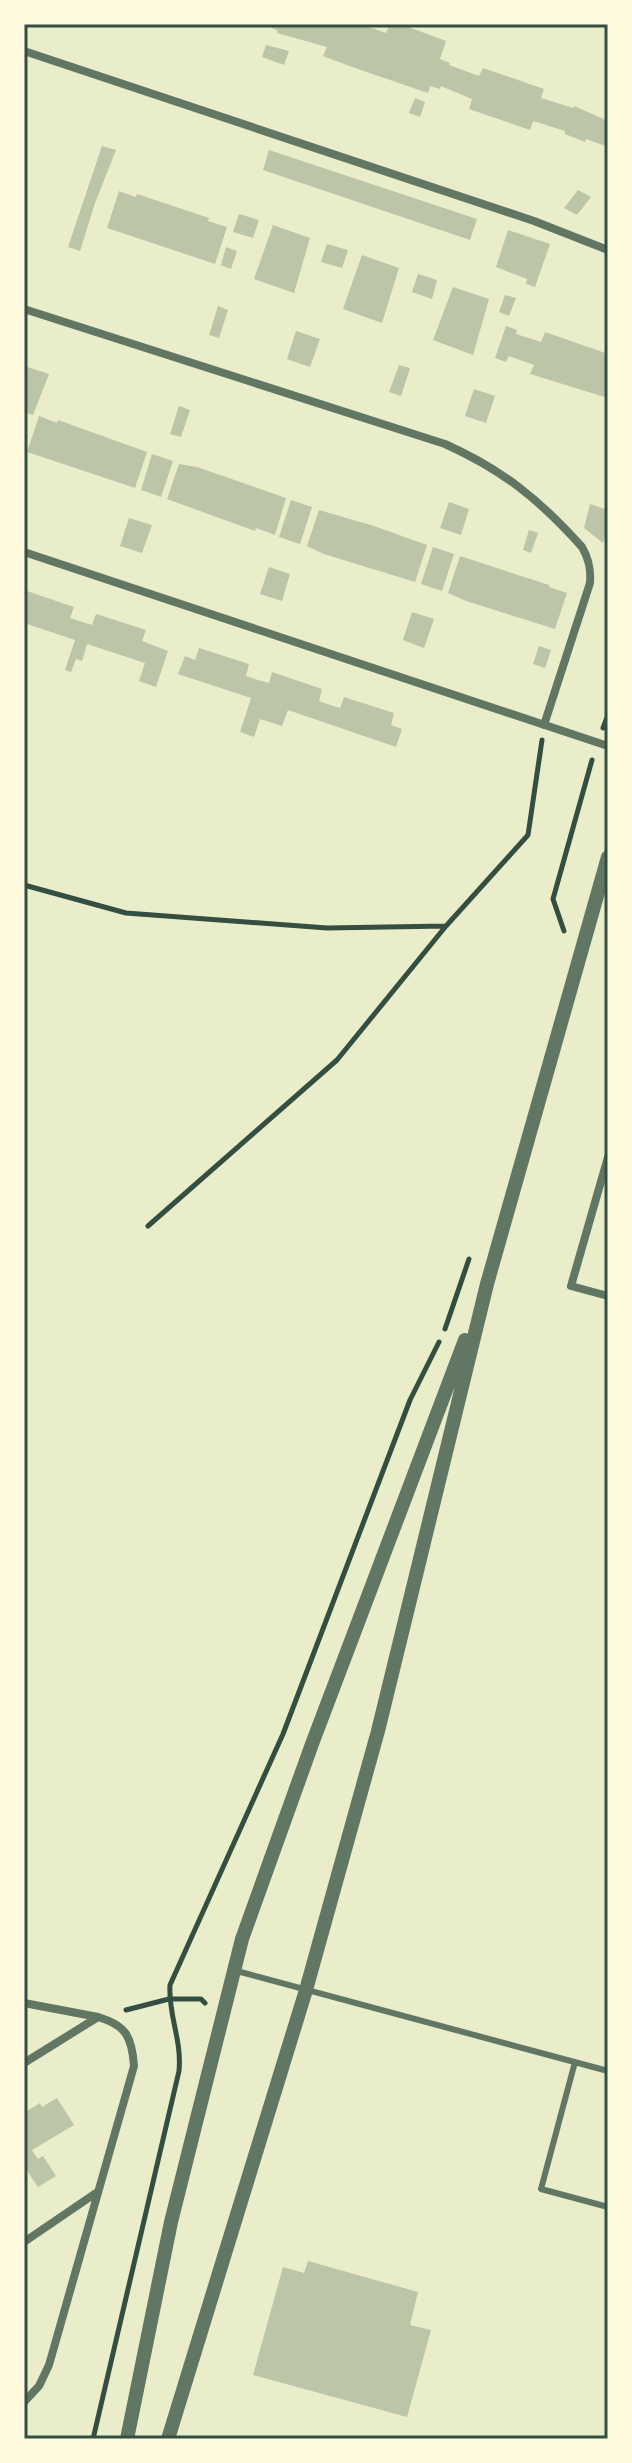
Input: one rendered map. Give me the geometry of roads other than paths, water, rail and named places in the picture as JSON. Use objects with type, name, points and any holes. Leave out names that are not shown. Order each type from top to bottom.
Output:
[{"type":"street","points":[[24,51],[534,221],[608,250]]},
{"type":"street","points":[[24,309],[429,438],[505,475],[550,511],[587,556],[590,583],[544,725]]},
{"type":"street","points":[[24,552],[608,746]]},
{"type":"street","points":[[168,2439],[306,1990],[378,1731],[487,1284],[608,857]]},
{"type":"street","points":[[608,1157],[571,1286],[608,1296]]},
{"type":"street","points":[[127,2439],[171,2222],[233,1970],[312,1744],[487,1284]]},
{"type":"street","points":[[24,2003],[98,2017],[117,2024],[124,2030],[132,2046],[134,2066],[49,2365],[39,2386],[24,2402]]},
{"type":"street","points":[[24,2063],[98,2017]]},
{"type":"street","points":[[24,2242],[96,2192]]},
{"type":"lane","points":[[233,1970],[608,2071]]},
{"type":"lane","points":[[575,2062],[541,2189],[608,2207]]}]
